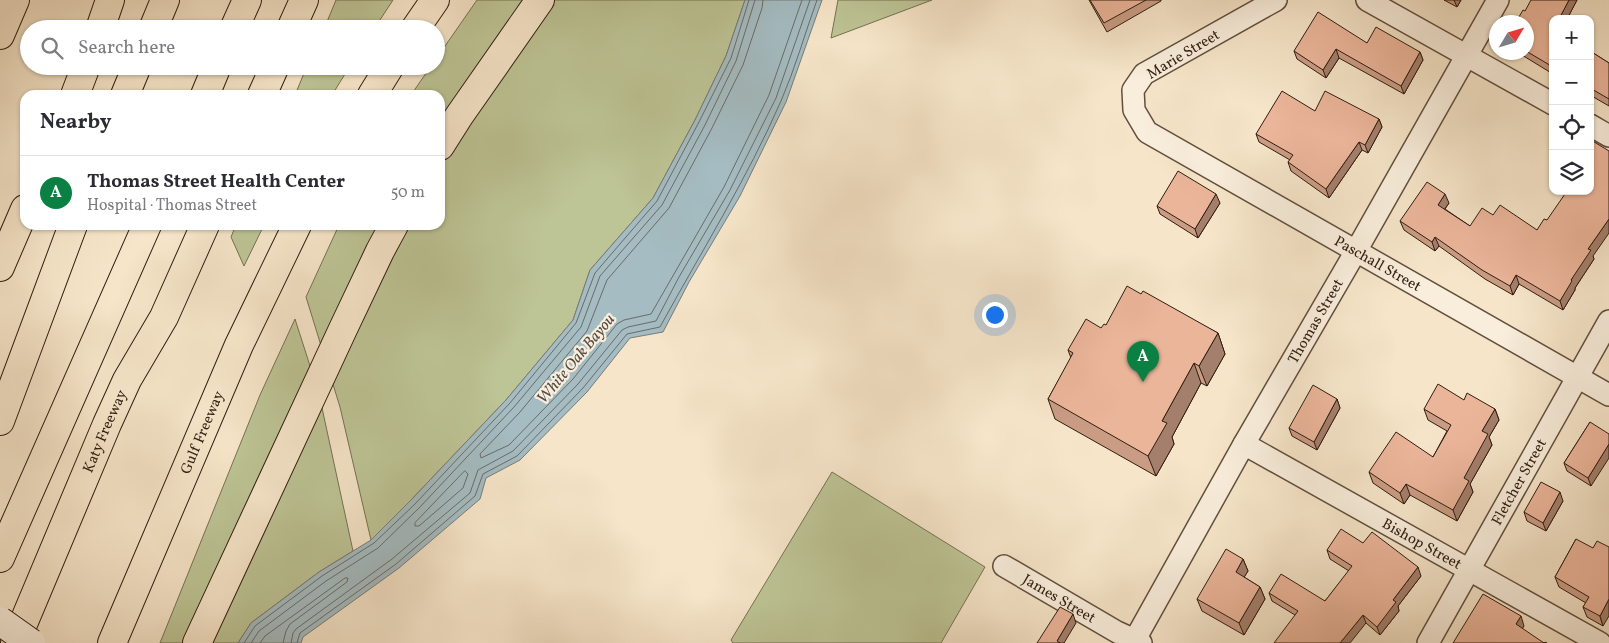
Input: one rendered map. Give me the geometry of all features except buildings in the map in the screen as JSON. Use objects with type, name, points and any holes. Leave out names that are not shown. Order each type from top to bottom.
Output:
[{"type":"highway","points":[[0,35],[15,0]]},
{"type":"highway","points":[[103,20],[110,0]]},
{"type":"highway","points":[[157,20],[165,0]]},
{"type":"highway","points":[[238,20],[247,0]]},
{"type":"highway","points":[[295,20],[304,0]]},
{"type":"highway","points":[[421,20],[435,0]]},
{"type":"highway","points":[[445,138],[540,0]]},
{"type":"highway","points":[[127,90],[133,75]]},
{"type":"highway","points":[[207,90],[214,75]]},
{"type":"highway","points":[[375,90],[384,75]]},
{"type":"highway","points":[[0,267],[20,222]]},
{"type":"highway","points":[[0,421],[70,230]]},
{"type":"highway","points":[[0,558],[145,230]]},
{"type":"highway","name":"Katy Freeway","points":[[15,643],[127,380],[164,317],[203,230]]},
{"type":"highway","name":"Gulf Freeway","points":[[112,643],[239,345],[295,230]]},
{"type":"highway","points":[[197,643],[347,320],[391,230]]},
{"type":"highway","points":[[0,281],[13,239]]},
{"type":"main road","points":[[0,620],[30,643]]},
{"type":"street","name":"Marie Street","points":[[1147,132],[1134,110],[1133,90],[1144,74],[1276,0]]},
{"type":"street","points":[[1367,0],[1549,102]]},
{"type":"street","name":"Thomas Street","points":[[1137,642],[1244,444],[1498,0]]},
{"type":"street","points":[[1594,127],[1609,136]]},
{"type":"street","name":"Paschall Street","points":[[1147,132],[1609,395]]},
{"type":"street","name":"Fletcher Street","points":[[1428,643],[1609,322]]},
{"type":"street","name":"Bishop Street","points":[[1244,444],[1600,643]]},
{"type":"street","name":"James Street","points":[[1004,566],[1137,642]]},
{"type":"green space","points":[[336,0],[393,0],[380,20],[328,20]]},
{"type":"green space","points":[[477,0],[745,0],[726,56],[695,120],[653,198],[590,270],[573,320],[506,400],[371,540],[340,407],[306,297],[337,230],[445,230],[445,90],[414,90],[425,75],[445,75],[445,46]]},
{"type":"green space","points":[[838,0],[932,0],[831,38]]},
{"type":"green space","points":[[303,75],[344,75],[335,90],[297,90]]},
{"type":"green space","points":[[234,230],[262,230],[244,266],[231,237]]},
{"type":"green space","points":[[295,319],[319,394],[353,551],[319,572],[251,623],[238,643],[160,643],[260,395]]},
{"type":"green space","points":[[832,472],[985,567],[941,643],[733,643],[731,640]]},
{"type":"water","name":"White Oak Bayou","points":[[745,0],[822,0],[786,102],[740,196],[689,282],[663,332],[630,338],[587,392],[520,460],[486,478],[480,499],[399,568],[303,637],[301,643],[238,643],[251,623],[319,572],[371,540],[506,400],[573,320],[590,270],[653,198],[695,120],[726,56]]},
{"type":"place","name":"Thomas Street Health Center","points":[[1143,382]]}]
